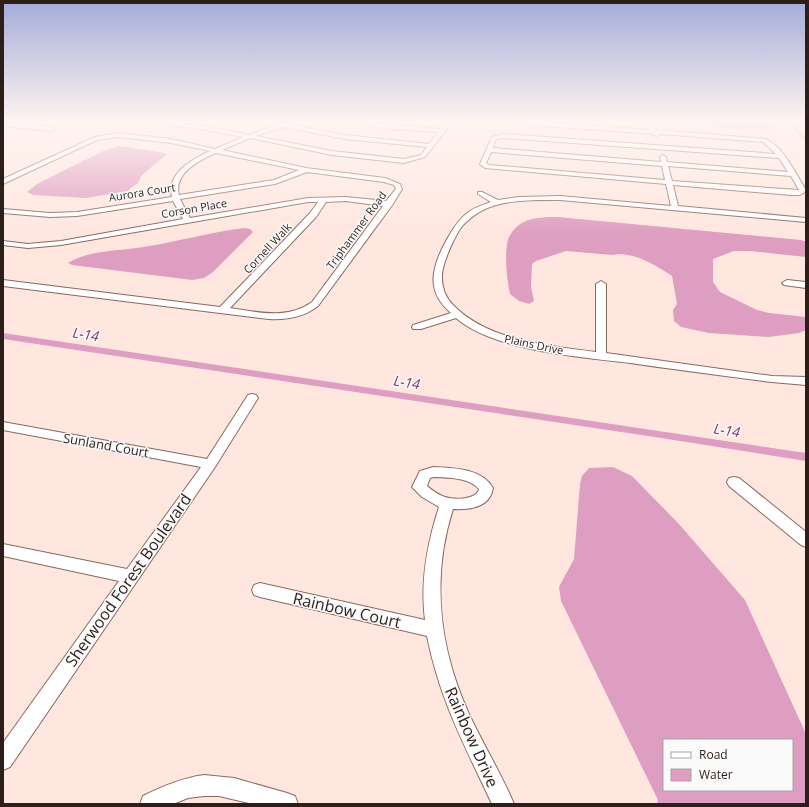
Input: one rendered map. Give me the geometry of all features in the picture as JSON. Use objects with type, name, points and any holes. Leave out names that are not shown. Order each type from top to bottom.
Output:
[{"type":"street","name":"Triphammer Road","points":[[3,182],[53,159]]},
{"type":"street","points":[[188,221],[176,198],[174,187],[177,177],[182,171],[198,159]]},
{"type":"street","name":"Triphammer Road","points":[[3,284],[282,316],[302,312],[312,307],[389,204],[399,189],[398,186],[392,182],[306,170],[252,159]]},
{"type":"street","points":[[377,159],[396,161],[408,161],[418,159]]},
{"type":"street","points":[[485,159],[483,164],[490,168],[791,193],[802,192],[803,191],[781,159]]},
{"type":"street","points":[[597,159],[792,174]]},
{"type":"street","points":[[663,159],[675,208]]},
{"type":"street","name":"Aurora Court","points":[[3,211],[65,215],[279,181],[306,170]]},
{"type":"street","points":[[480,193],[498,203]]},
{"type":"street","name":"Plains Drive","points":[[806,220],[560,198],[529,198],[498,203],[477,210],[463,220],[459,225],[439,268],[437,279],[440,293],[458,314],[487,331],[510,340],[542,348],[772,379],[806,381]]},
{"type":"street","name":"Corson Place","points":[[3,243],[38,246],[61,243],[297,201],[324,199],[389,204]]},
{"type":"street","name":"Cornell Walk","points":[[223,310],[313,215],[324,199]]},
{"type":"street","points":[[3,253],[16,245]]},
{"type":"street","points":[[787,283],[806,285]]},
{"type":"street","points":[[601,284],[601,356]]},
{"type":"street","points":[[417,327],[458,314]]},
{"type":"street","name":"Sherwood Forest Boulevard","points":[[3,760],[210,464],[252,398]]},
{"type":"street","name":"Sunland Court","points":[[3,426],[210,464]]},
{"type":"street","points":[[734,482],[806,542]]},
{"type":"street","name":"Rainbow Drive","points":[[447,505],[436,541],[432,570],[432,604],[435,630],[451,694],[469,737],[503,804]]},
{"type":"street","points":[[3,550],[130,577]]},
{"type":"street","name":"Rainbow Court","points":[[260,590],[435,630]]},
{"type":"street","points":[[152,804],[180,789],[196,785],[210,784],[224,785],[288,804]]},
{"type":"water","points":[[88,159],[161,159],[142,175],[138,183],[127,191],[86,198],[33,195],[27,192],[37,184]]},
{"type":"water","points":[[558,217],[801,240],[806,242],[806,257],[750,251],[734,251],[713,259],[713,282],[720,292],[757,310],[769,313],[806,317],[806,330],[799,333],[769,337],[709,333],[681,327],[674,321],[673,310],[677,304],[672,276],[644,260],[620,254],[612,255],[566,251],[536,261],[532,264],[531,287],[534,301],[529,304],[519,301],[510,294],[509,288],[506,260],[509,237],[516,227],[528,220]]},
{"type":"water","points":[[244,228],[250,229],[253,232],[213,272],[204,278],[192,280],[72,265],[68,263],[95,253],[156,245]]},
{"type":"water","points":[[613,467],[632,476],[678,523],[745,600],[806,734],[806,804],[657,804],[658,800],[561,601],[559,587],[574,559],[580,484],[582,476],[589,468]]},
{"type":"waterway","name":"L-14","points":[[3,336],[806,457]]}]
